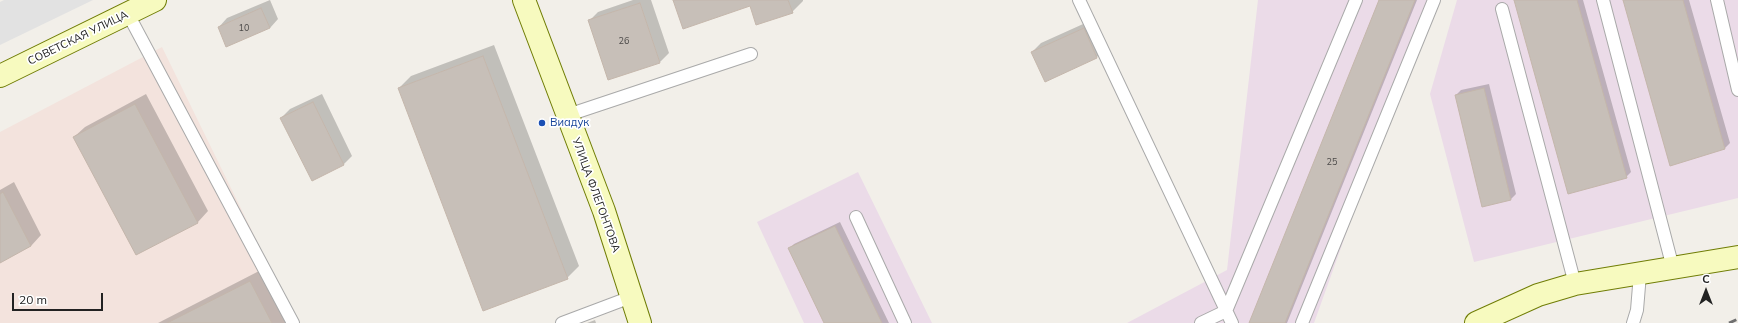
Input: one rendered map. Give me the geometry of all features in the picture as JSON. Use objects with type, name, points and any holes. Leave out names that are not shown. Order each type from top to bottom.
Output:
[{"type":"main road","name":"СОВЕТСКАЯ УЛИЦА","points":[[0,76],[155,0]]},
{"type":"main road","name":"УЛИЦА ФЛЕГОНТОВА","points":[[524,0],[604,211],[640,323]]},
{"type":"main road","points":[[1476,323],[1538,295],[1575,284],[1738,257]]},
{"type":"lane","points":[[1079,0],[1232,323]]},
{"type":"lane","points":[[1201,323],[1226,311],[1356,0]]},
{"type":"lane","points":[[1302,323],[1434,0]]},
{"type":"lane","points":[[1604,0],[1673,268]]},
{"type":"lane","points":[[1716,0],[1738,90]]},
{"type":"lane","points":[[1502,9],[1575,284]]},
{"type":"lane","points":[[128,14],[293,323]]},
{"type":"lane","points":[[568,116],[751,54]]},
{"type":"lane","points":[[856,217],[904,323]]},
{"type":"lane","points":[[1633,323],[1637,310],[1640,274]]},
{"type":"lane","points":[[562,323],[631,297]]},
{"type":"shaded area","points":[[4,0],[93,0],[0,45],[0,2]]},
{"type":"shaded area","points":[[1258,0],[1430,0],[1314,323],[1127,323],[1227,270]]},
{"type":"shaded area","points":[[1457,0],[1738,0],[1738,198],[1474,262],[1430,94]]},
{"type":"shaded area","points":[[162,47],[297,323],[0,323],[0,132]]},
{"type":"shaded area","points":[[858,172],[932,323],[804,323],[757,222]]},
{"type":"building","points":[[673,0],[788,0],[793,13],[756,25],[750,6],[683,29]]},
{"type":"building","points":[[1379,0],[1415,0],[1285,323],[1249,323]]},
{"type":"building","points":[[1514,0],[1577,0],[1627,178],[1568,194]]},
{"type":"building","points":[[1623,0],[1683,0],[1725,149],[1670,166]]},
{"type":"building","points":[[640,3],[660,63],[608,80],[588,20]]},
{"type":"building","points":[[261,8],[270,28],[226,47],[218,27]]},
{"type":"building","points":[[1084,28],[1097,58],[1045,82],[1031,52]]},
{"type":"building","points":[[483,56],[568,279],[483,311],[398,88]]},
{"type":"building","points":[[1484,88],[1511,200],[1482,207],[1455,95]]},
{"type":"building","points":[[313,102],[344,165],[312,181],[280,118]]},
{"type":"building","points":[[135,104],[198,223],[136,255],[73,137]]},
{"type":"building","points":[[3,192],[31,246],[0,263],[0,194]]},
{"type":"building","points":[[835,226],[882,323],[824,323],[788,248]]},
{"type":"building","points":[[250,281],[272,323],[167,323]]},
{"type":"railway","points":[[1729,323],[1738,319]]},
{"type":"place","name":"Виадук","points":[[542,123]]}]
